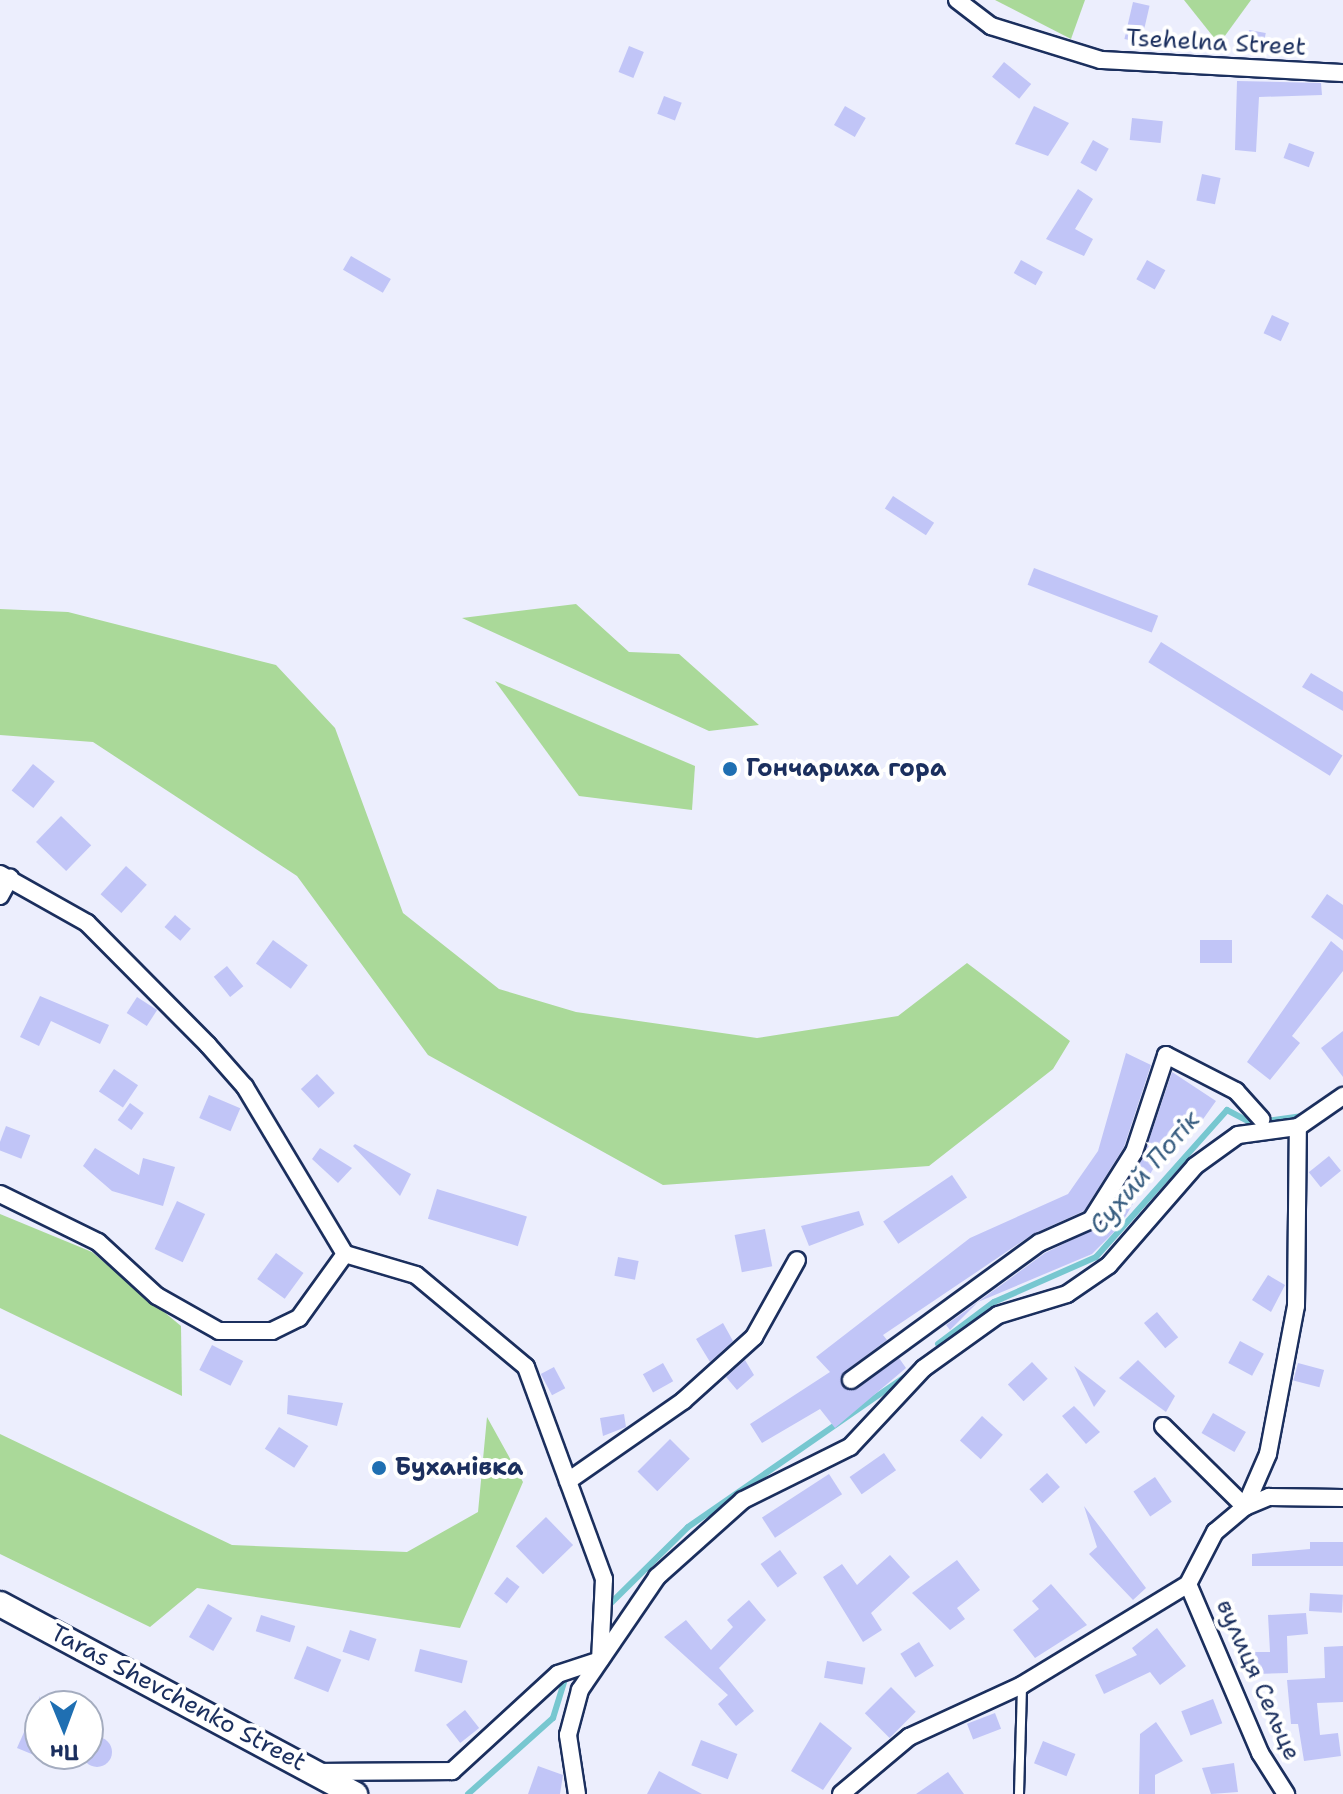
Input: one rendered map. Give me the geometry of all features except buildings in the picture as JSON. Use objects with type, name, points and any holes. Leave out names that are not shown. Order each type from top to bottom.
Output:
[{"type":"street","name":"Tsehelna Street","points":[[957,0],[991,26],[1101,60],[1343,73]]},
{"type":"street","points":[[0,896],[5,876],[87,923],[208,1045],[245,1087],[345,1254],[416,1275],[526,1367],[604,1579],[600,1660]]},
{"type":"street","points":[[851,1380],[1039,1243],[1091,1220],[1134,1152],[1166,1055],[1236,1091],[1261,1119]]},
{"type":"street","points":[[577,1794],[568,1735],[580,1690],[657,1577],[743,1500],[850,1447],[924,1368],[998,1315],[1067,1294],[1109,1265],[1195,1166],[1238,1135],[1298,1127],[1343,1096]]},
{"type":"street","points":[[1245,1507],[1268,1454],[1296,1306],[1298,1127]]},
{"type":"street","points":[[0,1194],[98,1242],[157,1296],[219,1331],[272,1331],[299,1318],[345,1254]]},
{"type":"street","points":[[568,1481],[683,1401],[754,1337],[797,1260]]},
{"type":"street","points":[[1163,1426],[1245,1507]]},
{"type":"street","points":[[841,1794],[909,1737],[1022,1685],[1188,1584],[1215,1532],[1245,1507],[1269,1497],[1343,1498]]},
{"type":"street","name":"вулиця Сельце","points":[[1188,1584],[1260,1753],[1286,1794]]},
{"type":"street","name":"Taras Shevchenko Street","points":[[0,1604],[318,1771],[345,1792]]},
{"type":"street","points":[[318,1771],[452,1771],[558,1674],[600,1660]]},
{"type":"lane","points":[[1019,1794],[1022,1685]]},
{"type":"green space","points":[[995,0],[1085,0],[1071,39]]},
{"type":"green space","points":[[1184,0],[1251,0],[1219,44]]},
{"type":"green space","points":[[576,604],[629,652],[679,654],[759,725],[709,731],[462,618]]},
{"type":"green space","points":[[0,609],[68,612],[276,665],[335,728],[403,913],[499,989],[576,1012],[757,1038],[898,1016],[967,963],[1070,1041],[1053,1069],[929,1166],[663,1185],[428,1055],[297,876],[93,742],[0,735]]},
{"type":"green space","points":[[495,681],[695,766],[692,810],[579,796]]},
{"type":"green space","points":[[0,1214],[92,1252],[181,1326],[182,1396],[0,1308]]},
{"type":"green space","points":[[487,1417],[523,1482],[460,1628],[197,1588],[150,1627],[0,1554],[0,1434],[232,1545],[407,1552],[478,1512]]},
{"type":"waterway","name":"Сухий Потік","points":[[938,1344],[994,1302],[1096,1257],[1227,1110],[1251,1123],[1303,1116]]},
{"type":"waterway","name":"Сухий Потік","points":[[611,1603],[688,1527],[906,1376]]},
{"type":"waterway","name":"Сухий Потік","points":[[468,1794],[553,1718],[565,1679]]},
{"type":"place","name":"Гончариха гора","points":[[730,769]]},
{"type":"place","name":"Буханівка","points":[[379,1468]]}]
